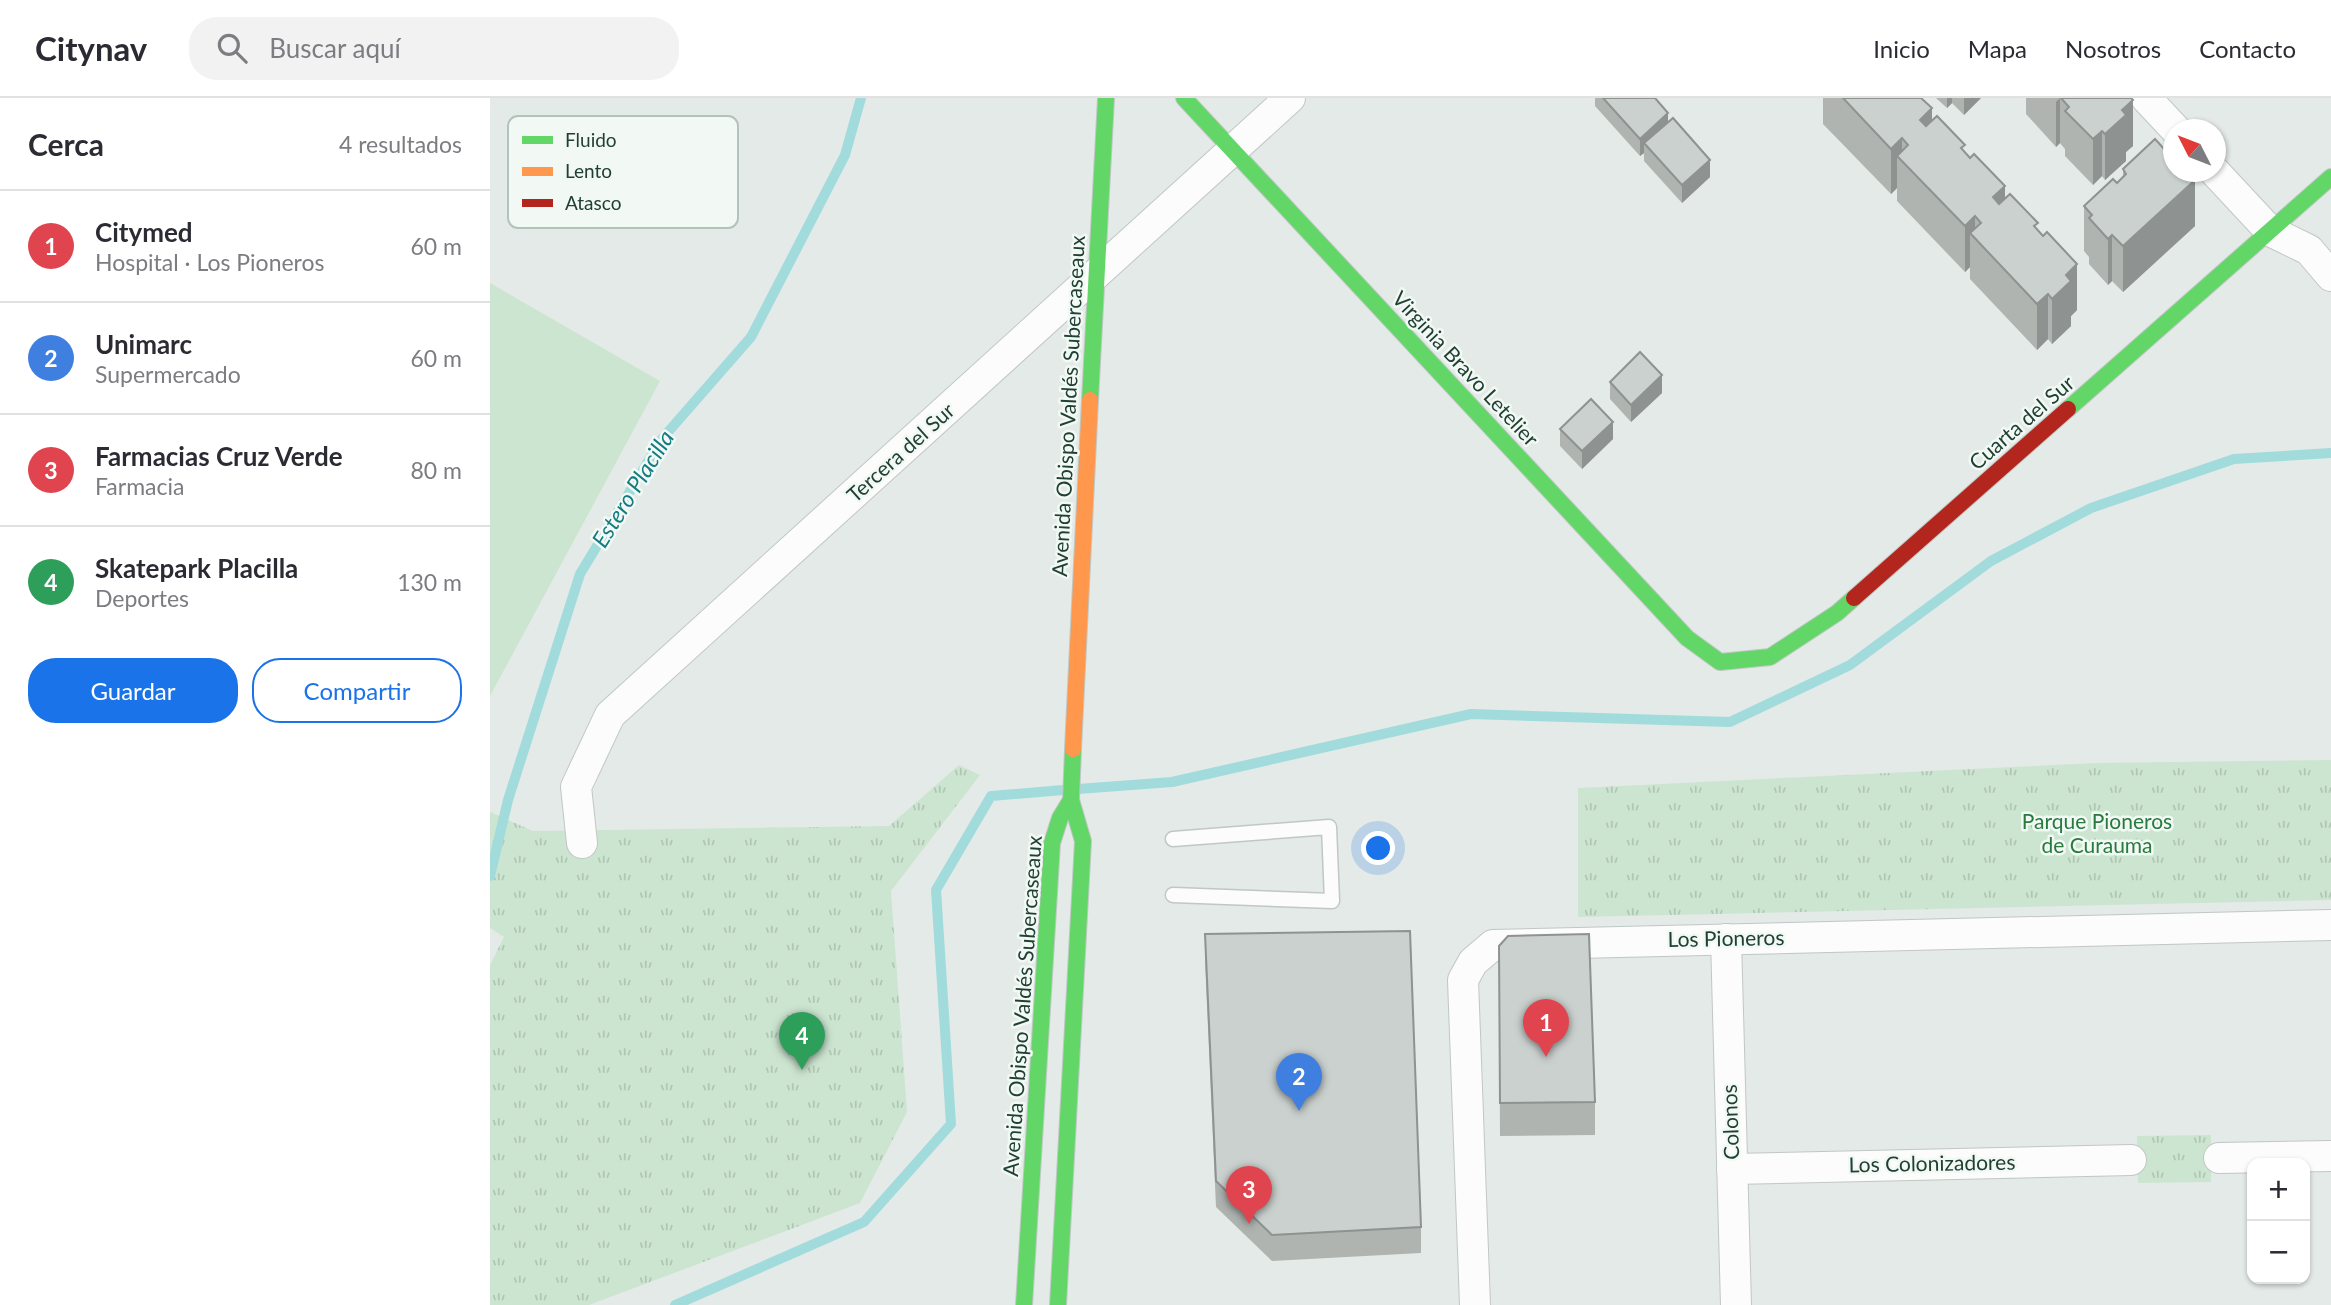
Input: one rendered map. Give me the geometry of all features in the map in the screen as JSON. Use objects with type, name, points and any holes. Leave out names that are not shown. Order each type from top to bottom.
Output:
[{"type":"main road","name":"Avenida Obispo Valdés Subercaseaux","points":[[1024,1305],[1052,843],[1060,818],[1071,800],[1106,98]]},
{"type":"main road","name":"Virginia Bravo Letelier","points":[[1184,98],[1687,638],[1720,662]]},
{"type":"main road","name":"Cuarta del Sur","points":[[1720,662],[1770,657],[1837,613],[2331,177]]},
{"type":"main road","points":[[1058,1305],[1083,841],[1071,800]]},
{"type":"street","name":"Tercera del Sur","points":[[582,843],[576,787],[610,715],[1290,98]]},
{"type":"street","points":[[2146,98],[2166,119]]},
{"type":"street","points":[[2224,182],[2270,231],[2309,250],[2331,276]]},
{"type":"street","name":"Los Pioneros","points":[[1475,1305],[1463,980],[1473,962],[1493,945],[2331,925]]},
{"type":"street","name":"Colonos","points":[[1726,939],[1736,1305]]},
{"type":"street","points":[[2219,1158],[2331,1156]]},
{"type":"street","name":"Los Colonizadores","points":[[1732,1169],[2131,1160]]},
{"type":"lane","points":[[1173,839],[1329,827],[1332,901],[1173,895]]},
{"type":"green space","points":[[490,283],[660,381],[490,696]]},
{"type":"green space","name":"Parque Pioneros de Curauma","points":[[2331,760],[2331,900],[1578,917],[1578,788],[2096,763]]},
{"type":"green space","points":[[959,765],[980,775],[891,891],[907,1112],[860,1203],[589,1305],[490,1305],[490,965],[504,937],[490,928],[490,812],[533,831],[889,826]]},
{"type":"green space","points":[[2211,1135],[2211,1182],[2138,1183],[2137,1136]]},
{"type":"building","points":[[1603,98],[1655,98],[1668,113],[1640,139]]},
{"type":"building","points":[[1843,98],[1921,98],[1932,108],[1920,120],[1926,126],[1937,116],[1965,145],[1961,148],[1970,158],[1974,154],[2005,186],[1993,197],[1999,204],[2010,194],[2038,223],[2034,226],[2043,236],[2047,232],[2077,264],[2066,275],[2071,281],[2052,299],[2048,294],[2037,304],[1970,233],[1981,223],[1975,216],[1965,226],[1897,156],[1908,145],[1902,138],[1891,149]]},
{"type":"building","points":[[2061,98],[2133,100],[2122,110],[2126,115],[2105,134],[2102,131],[2093,139],[2065,111],[2069,107]]},
{"type":"building","points":[[1673,118],[1710,160],[1682,185],[1644,143]]},
{"type":"building","points":[[2155,139],[2163,148],[2163,182],[2193,182],[2123,246],[2112,235],[2108,239],[2089,218],[2092,215],[2084,206],[2113,179],[2117,183],[2126,174],[2123,169]]},
{"type":"building","points":[[1640,352],[1662,375],[1631,405],[1610,382]]},
{"type":"building","points":[[1591,399],[1613,422],[1582,451],[1560,429]]},
{"type":"building","points":[[1410,931],[1421,1227],[1272,1235],[1216,1181],[1205,934]]},
{"type":"building","points":[[1589,934],[1595,1102],[1500,1103],[1499,946],[1508,936]]},
{"type":"waterway","name":"Estero Placilla","points":[[490,876],[508,800],[580,574],[661,440],[751,337],[845,155],[861,98]]},
{"type":"waterway","points":[[1078,789],[1172,782],[1471,714],[1730,722],[1850,665],[1991,561],[2091,508],[2234,459],[2331,453]]},
{"type":"waterway","points":[[675,1305],[864,1222],[951,1124],[936,890],[991,796],[1063,790]]},
{"type":"traffic: fast","points":[[1090,400],[1106,98]]},
{"type":"traffic: fast","points":[[1184,98],[1687,638],[1720,662],[1770,657],[1837,613],[1854,598]]},
{"type":"traffic: fast","points":[[2068,409],[2331,177]]},
{"type":"traffic: fast","points":[[1058,1305],[1083,841],[1071,800],[1073,749]]},
{"type":"traffic: fast","points":[[1024,1305],[1052,843],[1060,818],[1071,800]]},
{"type":"traffic: slow","points":[[1073,749],[1090,400]]},
{"type":"traffic: jam","points":[[1854,598],[2068,409]]},
{"type":"place","name":"Citymed","points":[[1546,1057]]},
{"type":"place","name":"Skatepark Placilla","points":[[802,1070]]},
{"type":"place","name":"Unimarc","points":[[1299,1111]]},
{"type":"place","name":"Farmacias Cruz Verde","points":[[1249,1224]]}]
